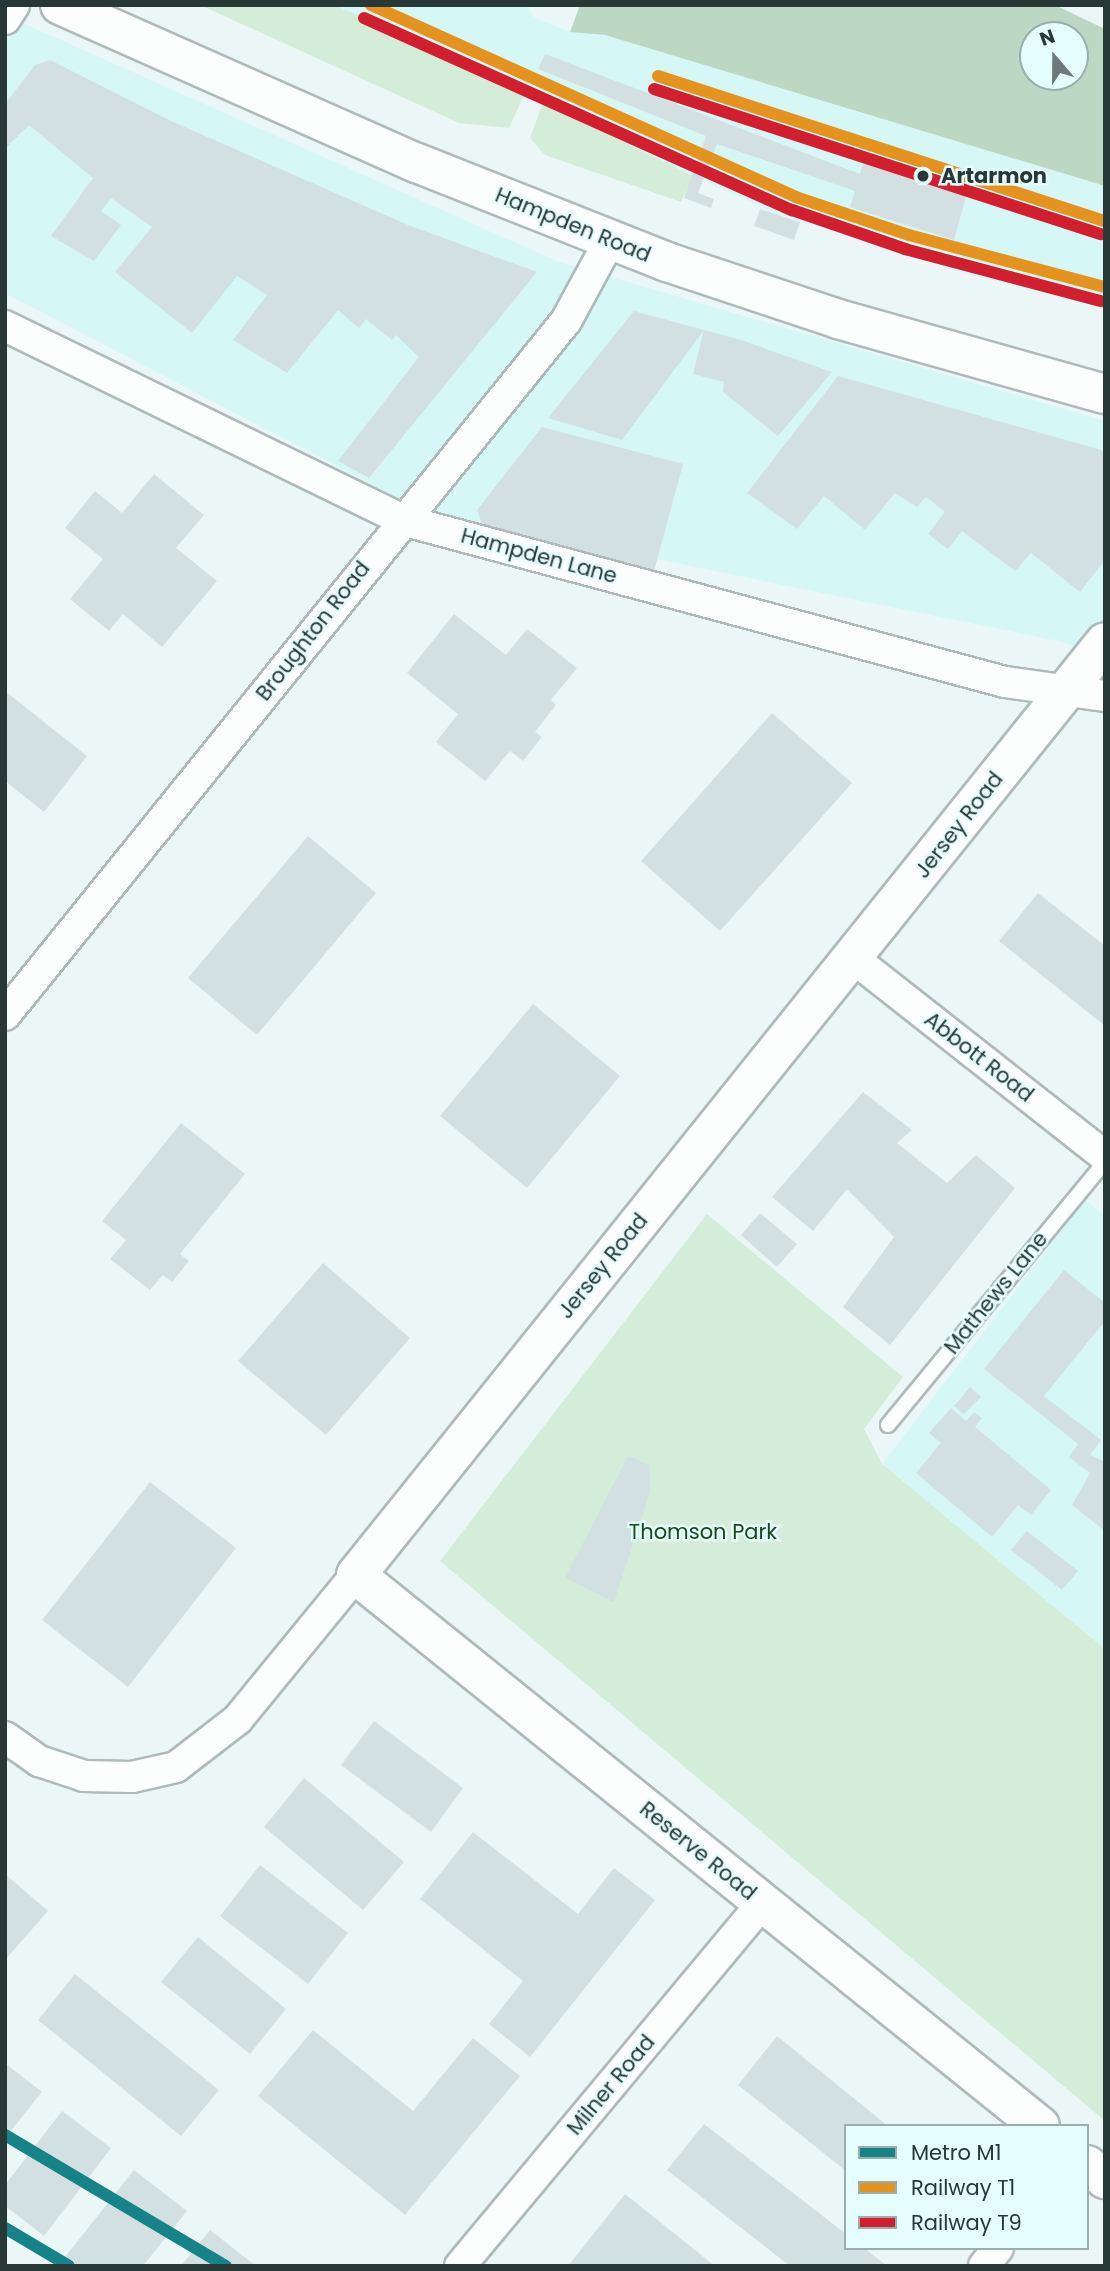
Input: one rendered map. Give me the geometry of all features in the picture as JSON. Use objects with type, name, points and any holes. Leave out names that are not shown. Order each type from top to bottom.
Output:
[{"type":"street","points":[[5,19],[15,5]]},
{"type":"street","name":"Hampden Road","points":[[60,5],[417,163],[610,240],[838,320],[1105,394]]},
{"type":"street","name":"Broughton Road","points":[[5,1015],[402,520],[566,321],[610,240]]},
{"type":"street","name":"Hampden Lane","points":[[5,326],[402,520],[1005,682],[1068,688],[1105,696]]},
{"type":"street","name":"Jersey Road","points":[[5,1737],[39,1761],[84,1776],[132,1777],[176,1767],[238,1719],[1105,642]]},
{"type":"street","name":"Abbott Road","points":[[853,958],[1105,1156]]},
{"type":"street","name":"Reserve Road","points":[[356,1575],[1038,2124]]},
{"type":"street","name":"Milner Road","points":[[460,2266],[762,1903]]},
{"type":"street","points":[[1089,2167],[1105,2179]]},
{"type":"street","points":[[984,2266],[996,2250]]},
{"type":"lane","name":"Mathews Lane","points":[[888,1425],[1105,1162]]},
{"type":"shaded area","points":[[336,5],[527,5],[534,17],[570,32],[605,35],[1105,186],[1105,304],[977,277],[775,213],[570,121],[534,96]]},
{"type":"shaded area","points":[[5,15],[559,262],[1105,421],[1105,656],[1063,642],[425,512],[5,293]]},
{"type":"shaded area","points":[[1085,1200],[1105,1216],[1105,1649],[882,1464]]},
{"type":"green space","points":[[200,5],[335,5],[525,93],[509,128],[459,123]]},
{"type":"green space","points":[[580,5],[1055,5],[1088,21],[1019,21],[1019,91],[1089,91],[1089,21],[1105,29],[1105,186],[605,35],[570,32]]},
{"type":"green space","points":[[543,102],[693,176],[681,202],[545,155],[530,138]]},
{"type":"green space","name":"Thomson Park","points":[[707,1214],[903,1377],[864,1429],[882,1464],[1105,1649],[1105,2121],[440,1561]]},
{"type":"building","points":[[545,54],[860,174],[865,157],[968,189],[954,240],[850,207],[855,191],[717,144],[698,193],[714,199],[711,208],[684,198],[706,136],[538,69]]},
{"type":"building","points":[[50,60],[171,121],[408,225],[537,272],[369,478],[338,461],[419,357],[396,335],[392,340],[366,319],[359,328],[338,310],[287,373],[233,340],[267,295],[237,276],[192,333],[115,272],[152,227],[111,198],[101,211],[121,225],[94,261],[51,236],[93,178],[29,125],[5,149],[5,104],[35,65]]},
{"type":"building","points":[[760,209],[800,222],[794,240],[754,226]]},
{"type":"building","points":[[634,311],[741,340],[832,372],[778,436],[723,392],[724,382],[693,374],[704,330],[622,440],[548,418]]},
{"type":"building","points":[[838,376],[1105,451],[1105,560],[1080,592],[1031,553],[1015,571],[962,531],[948,549],[928,534],[945,512],[926,497],[917,507],[895,493],[865,530],[824,496],[797,529],[747,493]]},
{"type":"building","points":[[542,427],[683,464],[654,571],[484,530],[477,510]]},
{"type":"building","points":[[154,474],[204,515],[176,548],[217,581],[162,647],[123,614],[109,631],[70,599],[103,559],[65,528],[95,491],[122,513]]},
{"type":"building","points":[[454,614],[506,655],[527,629],[577,668],[551,700],[556,705],[535,732],[542,737],[523,761],[510,751],[485,781],[436,742],[458,714],[407,673]]},
{"type":"building","points":[[5,691],[87,756],[44,812],[5,781]]},
{"type":"building","points":[[772,713],[852,783],[720,931],[641,861]]},
{"type":"building","points":[[308,836],[376,893],[257,1035],[188,978]]},
{"type":"building","points":[[1038,893],[1105,946],[1105,1026],[999,941]]},
{"type":"building","points":[[533,1004],[620,1076],[527,1188],[440,1116]]},
{"type":"building","points":[[863,1092],[912,1130],[897,1143],[947,1183],[976,1155],[1015,1188],[890,1345],[843,1307],[894,1237],[847,1189],[813,1231],[772,1197]]},
{"type":"building","points":[[181,1123],[245,1174],[180,1254],[189,1261],[172,1282],[163,1275],[150,1290],[110,1259],[126,1240],[102,1221]]},
{"type":"building","points":[[760,1213],[797,1244],[777,1267],[741,1235]]},
{"type":"building","points":[[323,1263],[410,1338],[326,1435],[238,1361]]},
{"type":"building","points":[[1064,1270],[1105,1303],[1105,1321],[1044,1396],[1101,1440],[1090,1455],[1105,1462],[1105,1531],[1072,1505],[1090,1473],[1069,1457],[1078,1444],[984,1369]]},
{"type":"building","points":[[970,1387],[981,1397],[964,1414],[954,1406]]},
{"type":"building","points":[[951,1408],[966,1421],[974,1412],[982,1418],[975,1427],[1051,1490],[1031,1515],[1018,1505],[992,1537],[916,1473],[941,1443],[929,1433]]},
{"type":"building","points":[[628,1456],[650,1465],[650,1492],[614,1602],[565,1578]]},
{"type":"building","points":[[150,1482],[236,1548],[128,1687],[42,1620]]},
{"type":"building","points":[[1027,1531],[1078,1571],[1062,1590],[1011,1550]]},
{"type":"building","points":[[374,1721],[463,1788],[431,1832],[341,1765]]},
{"type":"building","points":[[304,1778],[404,1862],[363,1910],[264,1827]]},
{"type":"building","points":[[473,1832],[578,1914],[614,1868],[655,1900],[530,2057],[489,2024],[523,1981],[420,1899]]},
{"type":"building","points":[[260,1865],[348,1933],[308,1984],[220,1916]]},
{"type":"building","points":[[5,1874],[48,1911],[5,1960]]},
{"type":"building","points":[[198,1937],[286,2009],[250,2054],[161,1982]]},
{"type":"building","points":[[75,1974],[219,2090],[181,2136],[38,2020]]},
{"type":"building","points":[[313,2030],[413,2111],[473,2038],[520,2076],[405,2215],[258,2096]]},
{"type":"building","points":[[777,2036],[886,2124],[844,2124],[844,2169],[738,2085]]},
{"type":"building","points":[[5,2063],[42,2092],[5,2138]]},
{"type":"building","points":[[62,2111],[111,2148],[44,2236],[5,2206],[5,2185]]},
{"type":"building","points":[[704,2124],[844,2232],[844,2250],[867,2250],[887,2266],[790,2266],[667,2170]]},
{"type":"building","points":[[134,2170],[187,2211],[143,2266],[66,2266],[61,2262]]},
{"type":"building","points":[[625,2194],[715,2266],[568,2266]]},
{"type":"building","points":[[210,2230],[256,2266],[181,2266]]},
{"type":"metro line","name":"M1","points":[[5,2135],[226,2266]]},
{"type":"metro line","name":"M1","points":[[5,2228],[69,2266]]},
{"type":"rail line","name":"T1","points":[[371,5],[796,197],[909,235],[1105,287]]},
{"type":"rail line","name":"T9","points":[[364,18],[792,210],[905,249],[1101,301]]},
{"type":"rail line","name":"T1","points":[[658,76],[1105,221]]},
{"type":"rail line","name":"T9","points":[[654,89],[1101,234]]},
{"type":"place","name":"Artarmon","points":[[923,176]]}]
